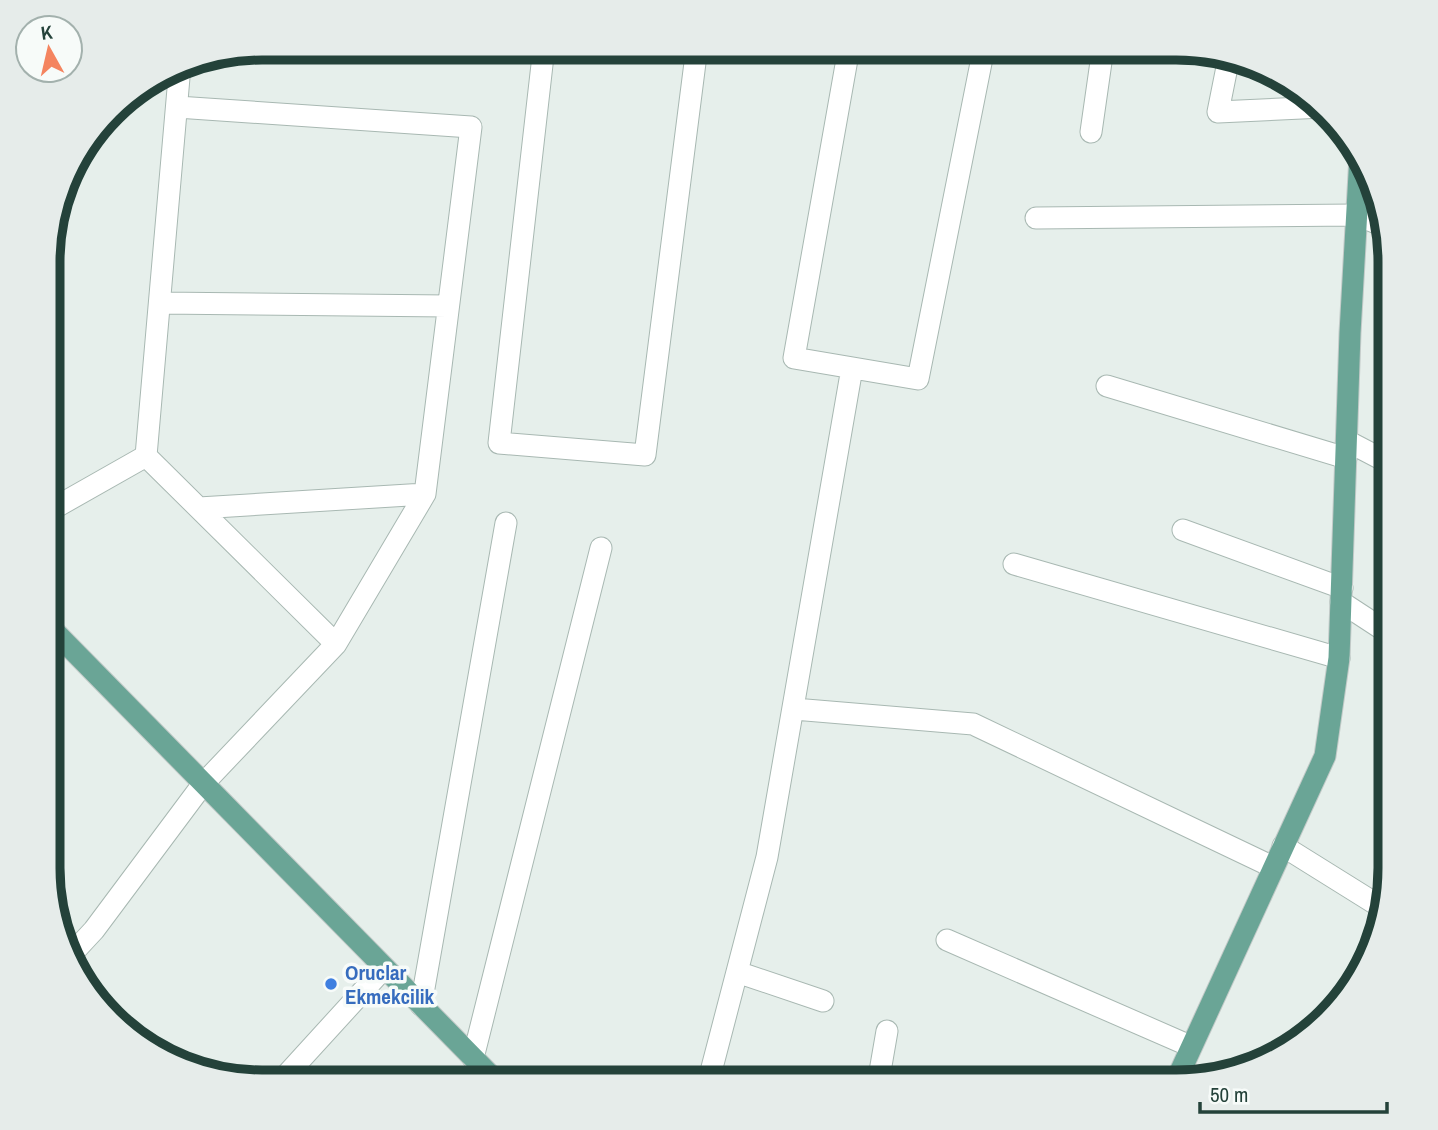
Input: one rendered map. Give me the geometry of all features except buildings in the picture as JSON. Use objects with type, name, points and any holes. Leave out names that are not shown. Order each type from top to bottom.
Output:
[{"type":"main road","points":[[1180,1070],[1325,756],[1339,658],[1359,174]]},
{"type":"main road","points":[[60,637],[485,1070]]},
{"type":"street","points":[[543,60],[499,443],[645,456],[695,60]]},
{"type":"street","points":[[847,60],[794,358],[918,380],[982,60]]},
{"type":"street","points":[[1091,132],[1101,60]]},
{"type":"street","points":[[1227,66],[1218,112],[1307,108]]},
{"type":"street","points":[[146,456],[179,78]]},
{"type":"street","points":[[76,949],[94,930],[203,784],[337,644],[425,494],[471,127],[177,107]]},
{"type":"street","points":[[1036,218],[1356,215],[1375,222]]},
{"type":"street","points":[[160,303],[448,306]]},
{"type":"street","points":[[711,1070],[767,857],[852,368]]},
{"type":"street","points":[[1107,386],[1378,460]]},
{"type":"street","points":[[146,456],[337,644]]},
{"type":"street","points":[[60,504],[146,456]]},
{"type":"street","points":[[199,508],[425,494]]},
{"type":"street","points":[[421,1005],[506,523]]},
{"type":"street","points":[[1183,530],[1342,595],[1378,624]]},
{"type":"street","points":[[473,1058],[601,548]]},
{"type":"street","points":[[1014,564],[1339,658]]},
{"type":"street","points":[[794,709],[973,723],[1273,867]]},
{"type":"street","points":[[1283,846],[1375,904]]},
{"type":"street","points":[[947,940],[1190,1046]]},
{"type":"street","points":[[291,1070],[384,968]]},
{"type":"street","points":[[737,972],[823,1001]]},
{"type":"street","points":[[880,1070],[887,1031]]},
{"type":"place","name":"Oruclar Ekmekcilik","points":[[331,984]]}]
